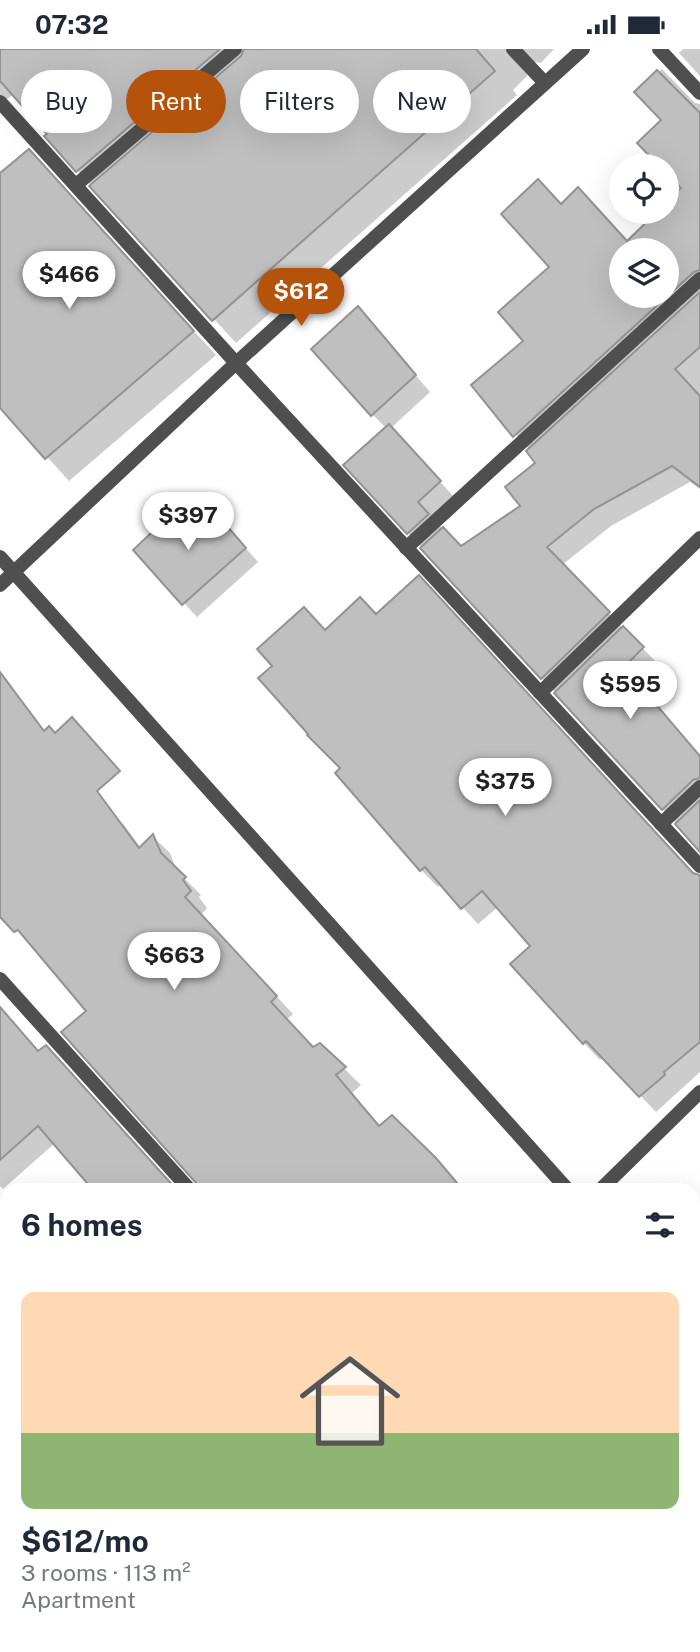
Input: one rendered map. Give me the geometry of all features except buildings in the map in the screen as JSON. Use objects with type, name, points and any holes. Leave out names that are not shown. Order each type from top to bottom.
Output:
[{"type":"street","points":[[76,185],[235,49]]},
{"type":"street","points":[[513,49],[545,83]]},
{"type":"street","points":[[0,585],[236,363],[583,49]]},
{"type":"street","points":[[659,49],[700,93]]},
{"type":"street","points":[[0,102],[236,363],[700,866]]},
{"type":"street","points":[[406,548],[698,285]]},
{"type":"street","points":[[540,693],[700,538]]},
{"type":"street","points":[[0,557],[562,1183]]},
{"type":"street","points":[[661,824],[700,787]]},
{"type":"street","points":[[0,979],[184,1183]]},
{"type":"street","points":[[607,1183],[700,1092]]}]
